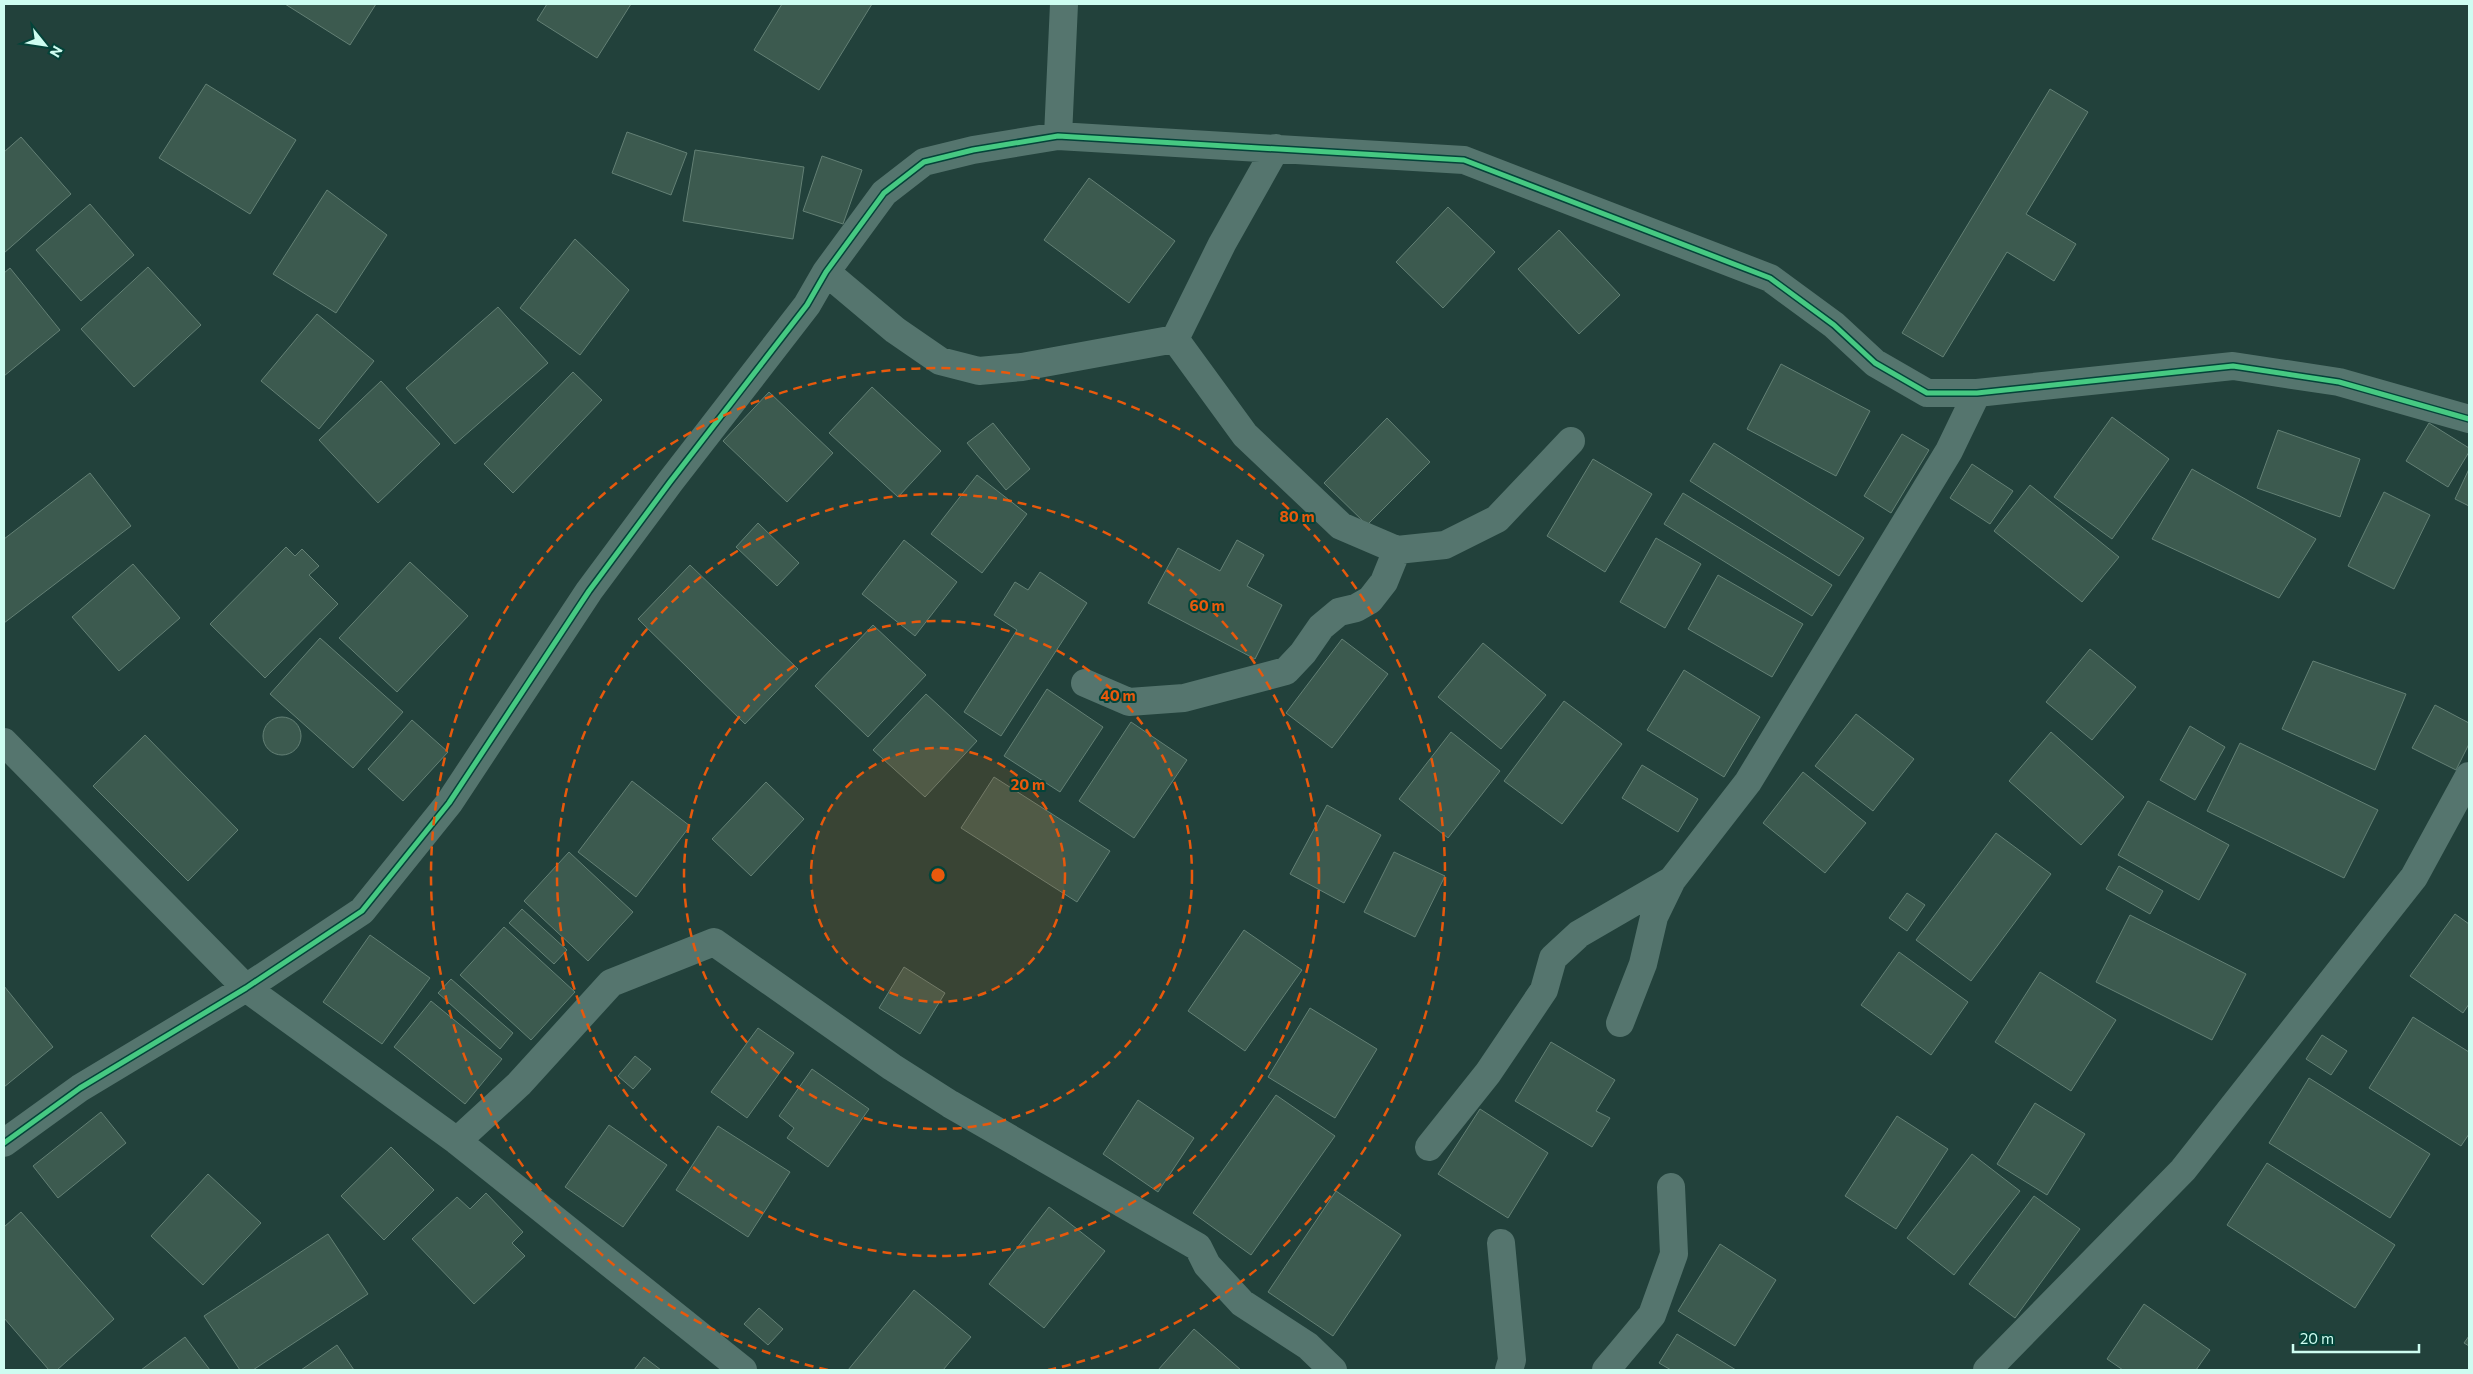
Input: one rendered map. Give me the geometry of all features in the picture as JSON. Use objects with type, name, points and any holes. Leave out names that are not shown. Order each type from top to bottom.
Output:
[{"type":"street","points":[[1058,136],[1064,4]]},
{"type":"street","points":[[4,1143],[80,1088],[246,988],[362,911],[450,803],[589,591],[670,482],[807,305],[826,272],[884,193],[924,162],[973,150],[1058,136],[1464,160],[1770,278],[1834,325],[1875,364],[1927,393],[1977,393],[2233,366],[2339,382],[2469,419]]},
{"type":"street","points":[[1175,339],[1222,244],[1276,148]]},
{"type":"street","points":[[826,272],[895,330],[940,361],[979,371],[1022,367],[1175,339]]},
{"type":"street","points":[[1175,339],[1246,435],[1341,526],[1397,550],[1445,545],[1497,519],[1571,441]]},
{"type":"street","points":[[1620,1023],[1643,964],[1654,917],[1672,880],[1748,782],[1949,451],[1977,393]]},
{"type":"street","points":[[1085,683],[1128,702],[1184,698],[1286,671],[1321,627],[1339,612],[1356,608],[1370,600],[1384,582],[1397,550]]},
{"type":"street","points":[[4,742],[246,988],[457,1141],[743,1370]]},
{"type":"street","points":[[1987,1370],[2183,1170],[2414,877],[2469,776]]},
{"type":"street","points":[[1429,1147],[1488,1073],[1544,990],[1553,958],[1579,934],[1672,880]]},
{"type":"street","points":[[457,1141],[519,1084],[611,983],[714,942],[892,1067],[950,1104],[1198,1247],[1207,1265],[1242,1303],[1308,1346],[1333,1370]]},
{"type":"street","points":[[1606,1370],[1652,1315],[1674,1254],[1671,1187]]},
{"type":"street","points":[[1501,1243],[1512,1360],[1510,1370]]},
{"type":"building","points":[[285,4],[376,4],[350,45]]},
{"type":"building","points":[[547,4],[631,4],[597,58],[537,20]]},
{"type":"building","points":[[782,4],[872,4],[819,90],[754,50]]},
{"type":"building","points":[[206,84],[296,140],[250,214],[159,158]]},
{"type":"building","points":[[2050,89],[2088,112],[2026,214],[2076,244],[2054,281],[2007,252],[1943,357],[1902,333]]},
{"type":"building","points":[[627,132],[687,153],[671,195],[612,173]]},
{"type":"building","points":[[21,137],[71,194],[4,253],[4,152]]},
{"type":"building","points":[[695,150],[804,167],[793,239],[683,221]]},
{"type":"building","points":[[822,156],[862,170],[843,224],[803,211]]},
{"type":"building","points":[[1089,178],[1175,241],[1129,303],[1044,240]]},
{"type":"building","points":[[327,190],[387,235],[336,313],[273,274]]},
{"type":"building","points":[[90,204],[134,255],[81,301],[36,250]]},
{"type":"building","points":[[1448,207],[1495,252],[1443,308],[1396,262]]},
{"type":"building","points":[[1559,230],[1620,295],[1579,334],[1518,269]]},
{"type":"building","points":[[575,239],[629,290],[580,355],[520,308]]},
{"type":"building","points":[[148,267],[201,325],[134,387],[81,329]]},
{"type":"building","points":[[10,268],[60,330],[4,376],[4,273]]},
{"type":"building","points":[[498,307],[548,363],[455,444],[406,388]]},
{"type":"building","points":[[317,314],[374,361],[319,429],[261,381]]},
{"type":"building","points":[[1781,364],[1870,411],[1836,476],[1747,429]]},
{"type":"building","points":[[573,372],[602,400],[513,493],[484,464]]},
{"type":"building","points":[[381,381],[440,444],[378,503],[319,440]]},
{"type":"building","points":[[872,387],[941,451],[898,497],[829,433]]},
{"type":"building","points":[[769,392],[833,453],[787,502],[723,441]]},
{"type":"building","points":[[2112,417],[2169,459],[2112,539],[2054,497]]},
{"type":"building","points":[[1387,418],[1430,462],[1367,525],[1324,483]]},
{"type":"building","points":[[993,423],[1030,469],[1006,490],[967,443]]},
{"type":"building","points":[[2429,423],[2469,448],[2469,452],[2448,487],[2406,461]]},
{"type":"building","points":[[2278,430],[2360,459],[2340,517],[2257,488]]},
{"type":"building","points":[[1902,434],[1929,450],[1891,513],[1864,496]]},
{"type":"building","points":[[1714,443],[1864,538],[1839,576],[1690,481]]},
{"type":"building","points":[[1593,459],[1652,494],[1605,572],[1547,536]]},
{"type":"building","points":[[1972,464],[2013,491],[1990,524],[1950,498]]},
{"type":"building","points":[[2192,469],[2316,539],[2279,598],[2152,539]]},
{"type":"building","points":[[2469,469],[2469,506],[2455,499]]},
{"type":"building","points":[[90,473],[131,526],[4,623],[4,539]]},
{"type":"building","points":[[977,475],[1027,514],[982,573],[931,534]]},
{"type":"building","points":[[2030,485],[2119,557],[2082,602],[1994,531]]},
{"type":"building","points":[[2384,492],[2430,515],[2394,589],[2348,566]]},
{"type":"building","points":[[1683,493],[1832,585],[1812,616],[1664,524]]},
{"type":"building","points":[[758,523],[799,563],[777,586],[736,547]]},
{"type":"building","points":[[1656,538],[1701,564],[1665,628],[1620,602]]},
{"type":"building","points":[[904,540],[957,582],[915,636],[862,594]]},
{"type":"building","points":[[1237,540],[1264,555],[1247,586],[1282,605],[1255,659],[1148,603],[1178,548],[1220,571]]},
{"type":"building","points":[[286,547],[295,556],[302,549],[319,566],[309,575],[338,604],[265,678],[210,624]]},
{"type":"building","points":[[410,562],[468,616],[397,692],[339,638]]},
{"type":"building","points":[[133,564],[180,618],[119,671],[72,617]]},
{"type":"building","points":[[690,565],[798,669],[745,724],[638,619]]},
{"type":"building","points":[[1040,572],[1087,603],[1001,736],[964,712],[1017,630],[994,615],[1015,582],[1028,590]]},
{"type":"building","points":[[1718,575],[1803,624],[1772,677],[1688,629]]},
{"type":"building","points":[[873,625],[926,675],[868,737],[815,686]]},
{"type":"building","points":[[320,638],[403,712],[353,768],[270,694]]},
{"type":"building","points":[[1342,639],[1388,674],[1332,748],[1286,713]]},
{"type":"building","points":[[1483,643],[1546,695],[1501,749],[1438,697]]},
{"type":"building","points":[[2090,649],[2136,687],[2092,740],[2046,702]]},
{"type":"building","points":[[2313,661],[2406,694],[2375,770],[2282,729]]},
{"type":"building","points":[[1684,670],[1760,717],[1724,777],[1647,730]]},
{"type":"building","points":[[1047,689],[1103,727],[1060,792],[1004,756]]},
{"type":"building","points":[[926,694],[977,741],[925,797],[873,750]]},
{"type":"building","points":[[1564,701],[1622,744],[1562,824],[1504,781]]},
{"type":"building","points":[[2435,705],[2469,723],[2469,744],[2456,770],[2412,748]]},
{"type":"building","points":[[1856,714],[1914,759],[1873,811],[1815,766]]},
{"type":"building","points":[[282,717],[295,723],[301,736],[295,749],[282,755],[269,749],[263,736],[269,723]]},
{"type":"building","points":[[412,720],[448,752],[403,801],[368,769]]},
{"type":"building","points":[[1131,722],[1187,760],[1134,838],[1079,801]]},
{"type":"building","points":[[2190,726],[2225,747],[2195,800],[2160,780]]},
{"type":"building","points":[[1451,732],[1500,771],[1448,838],[1399,799]]},
{"type":"building","points":[[2051,732],[2124,797],[2081,845],[2009,781]]},
{"type":"building","points":[[145,735],[238,830],[188,881],[93,786]]},
{"type":"building","points":[[2240,743],[2378,810],[2344,878],[2207,811]]},
{"type":"building","points":[[1642,765],[1698,799],[1678,832],[1622,798]]},
{"type":"building","points":[[1803,772],[1866,823],[1825,873],[1763,823]]},
{"type":"building","points":[[994,777],[1110,851],[1077,902],[961,828]]},
{"type":"building","points":[[632,781],[690,826],[636,897],[578,852]]},
{"type":"building","points":[[766,782],[804,819],[751,876],[712,839]]},
{"type":"building","points":[[2148,801],[2229,845],[2199,900],[2118,855]]},
{"type":"building","points":[[1327,805],[1381,835],[1344,903],[1290,874]]},
{"type":"building","points":[[1996,833],[2051,874],[1971,981],[1916,940]]},
{"type":"building","points":[[569,852],[633,912],[588,961],[524,901]]},
{"type":"building","points":[[1394,852],[1445,876],[1415,937],[1364,912]]},
{"type":"building","points":[[2119,866],[2163,891],[2150,914],[2106,889]]},
{"type":"building","points":[[1907,893],[1925,905],[1907,931],[1889,918]]},
{"type":"building","points":[[522,909],[567,950],[554,964],[509,923]]},
{"type":"building","points":[[2455,914],[2469,924],[2469,1004],[2463,1013],[2410,976]]},
{"type":"building","points":[[2130,915],[2246,974],[2212,1040],[2096,982]]},
{"type":"building","points":[[504,927],[575,992],[531,1040],[460,975]]},
{"type":"building","points":[[1244,930],[1302,970],[1245,1051],[1188,1011]]},
{"type":"building","points":[[370,935],[430,978],[382,1044],[323,1002]]},
{"type":"building","points":[[1899,952],[1968,1002],[1931,1055],[1861,1005]]},
{"type":"building","points":[[904,967],[945,993],[920,1034],[879,1008]]},
{"type":"building","points":[[2040,972],[2116,1020],[2071,1091],[1995,1042]]},
{"type":"building","points":[[451,979],[513,1033],[500,1049],[438,993]]},
{"type":"building","points":[[4,986],[53,1047],[4,1087]]},
{"type":"building","points":[[431,1001],[502,1059],[465,1104],[394,1047]]},
{"type":"building","points":[[1310,1008],[1377,1049],[1335,1118],[1268,1077]]},
{"type":"building","points":[[2413,1017],[2469,1052],[2469,1134],[2461,1146],[2369,1088]]},
{"type":"building","points":[[758,1028],[794,1053],[747,1118],[711,1092]]},
{"type":"building","points":[[2322,1035],[2347,1051],[2331,1075],[2306,1059]]},
{"type":"building","points":[[1551,1042],[1615,1080],[1596,1111],[1610,1118],[1592,1147],[1515,1101]]},
{"type":"building","points":[[635,1056],[651,1069],[633,1089],[618,1076]]},
{"type":"building","points":[[812,1069],[869,1109],[828,1167],[787,1138],[794,1128],[779,1116]]},
{"type":"building","points":[[2309,1078],[2430,1154],[2390,1218],[2269,1143]]},
{"type":"building","points":[[1276,1095],[1335,1136],[1251,1255],[1193,1213]]},
{"type":"building","points":[[1138,1100],[1194,1138],[1158,1192],[1103,1154]]},
{"type":"building","points":[[2035,1103],[2085,1134],[2047,1195],[1997,1164]]},
{"type":"building","points":[[1480,1109],[1548,1153],[1508,1218],[1438,1174]]},
{"type":"building","points":[[101,1112],[126,1143],[58,1198],[33,1166]]},
{"type":"building","points":[[1897,1116],[1948,1149],[1896,1229],[1845,1196]]},
{"type":"building","points":[[609,1125],[667,1165],[623,1227],[565,1187]]},
{"type":"building","points":[[718,1126],[790,1172],[748,1237],[676,1190]]},
{"type":"building","points":[[391,1147],[434,1190],[384,1240],[341,1196]]},
{"type":"building","points":[[1972,1154],[2020,1191],[1954,1275],[1907,1238]]},
{"type":"building","points":[[2267,1163],[2395,1245],[2355,1308],[2227,1225]]},
{"type":"building","points":[[208,1174],[261,1223],[203,1285],[151,1236]]},
{"type":"building","points":[[1336,1191],[1401,1235],[1333,1336],[1268,1292]]},
{"type":"building","points":[[486,1193],[523,1232],[512,1243],[525,1256],[474,1304],[412,1239],[457,1197],[470,1209]]},
{"type":"building","points":[[2034,1196],[2080,1229],[2015,1318],[1969,1284]]},
{"type":"building","points":[[1049,1207],[1105,1251],[1044,1328],[989,1284]]},
{"type":"building","points":[[21,1212],[114,1319],[57,1370],[49,1370],[4,1318],[4,1227]]},
{"type":"building","points":[[328,1234],[368,1294],[253,1370],[240,1370],[204,1316]]},
{"type":"building","points":[[1720,1244],[1776,1280],[1735,1346],[1678,1311]]},
{"type":"building","points":[[914,1290],[971,1337],[943,1370],[848,1370]]},
{"type":"building","points":[[2144,1304],[2210,1350],[2196,1370],[2123,1370],[2107,1359]]},
{"type":"building","points":[[759,1308],[783,1329],[768,1345],[744,1324]]},
{"type":"building","points":[[1194,1329],[1241,1370],[1158,1370]]},
{"type":"building","points":[[1677,1334],[1736,1370],[1671,1370],[1659,1363]]},
{"type":"building","points":[[2469,1336],[2469,1346],[2464,1343]]},
{"type":"building","points":[[185,1337],[210,1370],[141,1370]]},
{"type":"building","points":[[337,1345],[354,1370],[301,1370]]},
{"type":"building","points":[[644,1357],[661,1370],[634,1370]]},
{"type":"cycle path","points":[[4,1143],[80,1088],[246,988],[362,911],[449,803],[589,591],[670,482],[807,305],[826,272],[884,193],[924,162],[973,150],[1058,136],[1464,160],[1770,278],[1834,325],[1875,363],[1927,393],[1977,393],[2233,366],[2339,382],[2469,419]]}]
